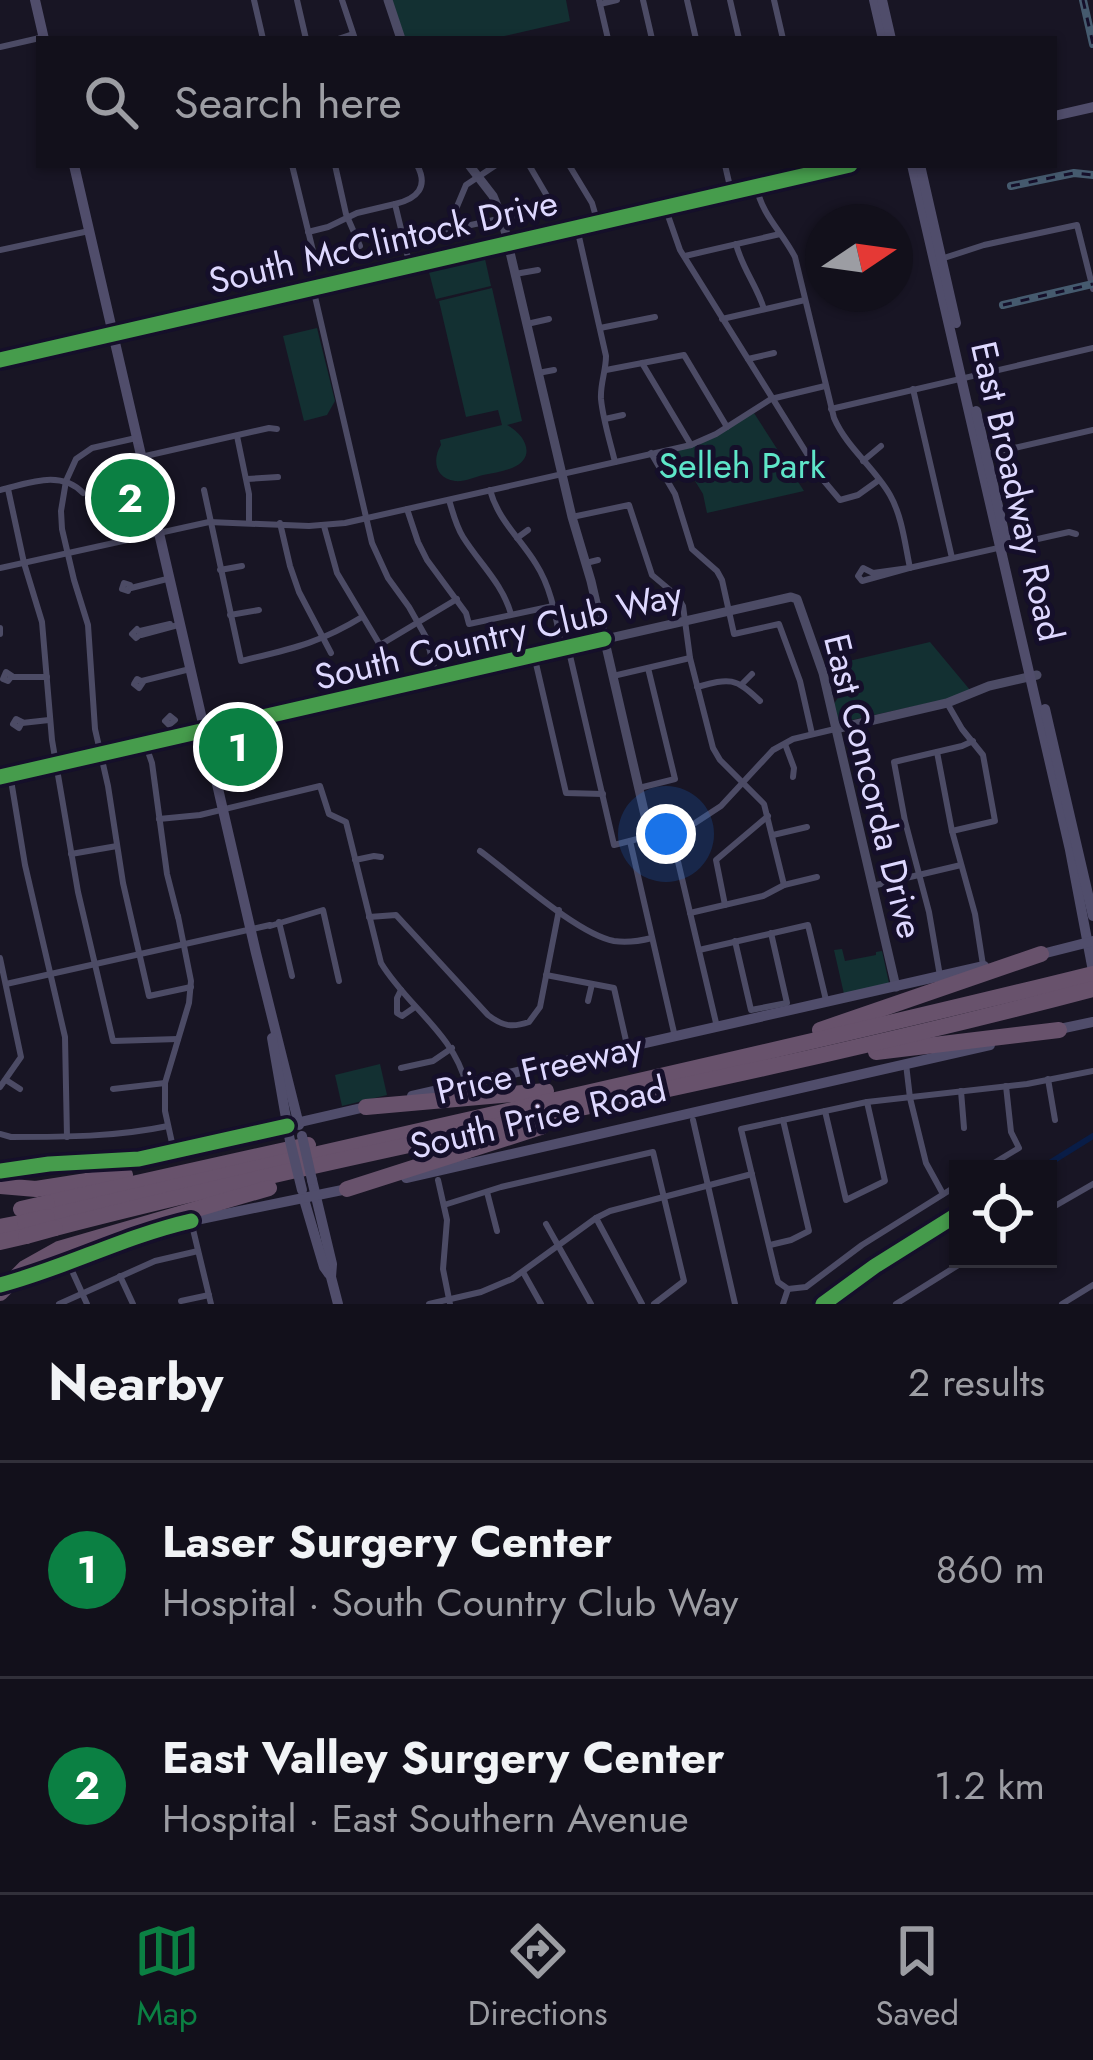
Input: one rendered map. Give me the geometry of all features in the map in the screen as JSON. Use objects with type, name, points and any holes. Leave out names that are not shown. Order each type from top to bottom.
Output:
[{"type":"highway","points":[[720,1069],[1041,954]]},
{"type":"highway","name":"Price Freeway","points":[[50,1216],[204,1192],[455,1136],[901,1022],[1091,957]]},
{"type":"highway","name":"Price Freeway","points":[[720,1069],[850,1048],[1093,989]]},
{"type":"highway","points":[[720,1069],[759,1073],[889,1050],[1059,1030]]},
{"type":"highway","name":"Price Freeway","points":[[0,1227],[404,1133],[640,1088]]},
{"type":"highway","points":[[347,1189],[640,1088]]},
{"type":"highway","points":[[366,1107],[640,1088]]},
{"type":"highway","points":[[0,1216],[24,1222],[238,1160],[310,1144],[404,1133]]},
{"type":"highway","points":[[0,1287],[67,1246],[455,1136]]},
{"type":"highway","points":[[0,1191],[238,1160]]},
{"type":"highway","points":[[0,1191],[26,1201],[40,1231],[32,1252],[0,1287]]},
{"type":"highway","name":"Price Freeway","points":[[0,1242],[24,1222]]},
{"type":"main road","points":[[35,0],[44,36]]},
{"type":"main road","points":[[878,0],[886,36]]},
{"type":"main road","points":[[1057,117],[1093,109]]},
{"type":"main road","points":[[75,168],[324,1267],[338,1304]]},
{"type":"main road","name":"East Broadway Road","points":[[916,168],[926,226],[938,261],[1073,849],[1091,957]]},
{"type":"main road","name":"East Broadway Road","points":[[917,168],[937,238],[938,261]]},
{"type":"main road","name":"South McClintock Drive","points":[[0,360],[756,186],[793,169]]},
{"type":"main road","points":[[926,226],[937,238]]},
{"type":"main road","name":"East Broadway Road","points":[[1073,849],[1093,916]]},
{"type":"main road","name":"South Price Road","points":[[0,1171],[121,1162],[294,1130],[366,1107],[983,966],[1041,954],[1091,957]]},
{"type":"main road","name":"South Price Road","points":[[0,1287],[191,1220],[486,1161],[1093,1022]]},
{"type":"main road","points":[[271,1024],[276,1027],[288,1077],[294,1130]]},
{"type":"street","points":[[254,0],[261,36]]},
{"type":"street","points":[[298,0],[305,36]]},
{"type":"street","points":[[342,0],[354,36]]},
{"type":"street","points":[[388,0],[400,36]]},
{"type":"street","points":[[608,36],[600,2],[617,0]]},
{"type":"street","points":[[643,0],[651,36]]},
{"type":"street","points":[[687,0],[695,36]]},
{"type":"street","points":[[730,0],[739,36]]},
{"type":"street","points":[[774,0],[782,36]]},
{"type":"street","points":[[0,47],[36,40]]},
{"type":"street","points":[[293,168],[314,255]]},
{"type":"street","points":[[336,168],[347,217],[360,246]]},
{"type":"street","points":[[307,232],[411,200],[423,178],[418,168]]},
{"type":"street","points":[[471,168],[502,218],[572,518],[592,561],[604,639],[650,837]]},
{"type":"street","points":[[491,168],[466,185],[443,230],[546,208],[550,205],[531,168]]},
{"type":"street","points":[[571,168],[598,223]]},
{"type":"street","points":[[725,168],[731,192]]},
{"type":"street","points":[[722,319],[805,300],[795,257],[765,215],[756,186]]},
{"type":"street","points":[[395,204],[410,266]]},
{"type":"street","points":[[665,207],[683,256],[815,469],[840,500],[858,495],[879,480]]},
{"type":"street","points":[[457,210],[460,220],[471,225]]},
{"type":"street","points":[[938,261],[991,243],[1077,225],[1093,289]]},
{"type":"street","points":[[577,228],[601,328],[606,370],[601,390],[615,462]]},
{"type":"street","points":[[0,250],[89,231]]},
{"type":"street","points":[[683,256],[792,231]]},
{"type":"street","points":[[736,244],[764,310]]},
{"type":"street","points":[[515,274],[538,270]]},
{"type":"street","points":[[313,288],[366,518],[382,567],[427,639],[436,677]]},
{"type":"street","points":[[808,312],[838,427],[890,495],[909,568]]},
{"type":"street","points":[[601,328],[655,317]]},
{"type":"street","points":[[527,324],[549,319]]},
{"type":"street","points":[[831,409],[1093,348]]},
{"type":"street","points":[[746,359],[774,353]]},
{"type":"street","points":[[606,370],[684,355],[727,427]]},
{"type":"street","points":[[642,363],[691,445]]},
{"type":"street","points":[[538,373],[554,370]]},
{"type":"street","points":[[0,568],[208,522],[324,526],[448,500],[691,445],[771,399],[825,386]]},
{"type":"street","points":[[913,389],[952,558]]},
{"type":"street","points":[[605,419],[623,415]]},
{"type":"street","points":[[141,458],[277,429]]},
{"type":"street","points":[[983,455],[1093,430]]},
{"type":"street","points":[[237,436],[247,479],[249,521]]},
{"type":"street","points":[[136,438],[84,452],[76,459],[66,481],[61,512],[88,625],[94,729],[149,996],[191,987]]},
{"type":"street","points":[[863,461],[881,446]]},
{"type":"street","points":[[651,453],[675,494],[692,549],[722,580],[734,634],[778,624],[800,681],[812,734]]},
{"type":"street","points":[[247,479],[278,477]]},
{"type":"street","points":[[82,493],[75,484],[51,479],[4,490],[42,622],[50,720],[71,854],[113,1041],[178,1039]]},
{"type":"street","points":[[204,490],[241,661],[325,639],[362,617]]},
{"type":"street","points":[[490,490],[494,507],[547,585],[614,845],[671,832],[707,817],[784,744],[1034,676]]},
{"type":"street","points":[[448,500],[456,525],[497,582],[511,614]]},
{"type":"street","points":[[572,518],[629,505],[652,574],[677,596],[712,748],[764,805],[784,885]]},
{"type":"street","points":[[407,509],[427,560],[457,599],[469,624],[553,605]]},
{"type":"street","points":[[280,524],[299,592],[332,652]]},
{"type":"street","points":[[324,526],[338,574],[380,646],[457,599]]},
{"type":"street","points":[[517,538],[528,530]]},
{"type":"street","points":[[909,568],[862,581],[858,576],[863,568],[873,574],[1076,534]]},
{"type":"street","points":[[220,570],[242,566]]},
{"type":"street","points":[[130,586],[169,578]]},
{"type":"street","name":"South Country Club Way","points":[[0,776],[797,598]]},
{"type":"street","name":"East Concorda Drive","points":[[797,598],[818,656],[896,987]]},
{"type":"street","points":[[230,615],[259,610]]},
{"type":"street","points":[[141,633],[179,624]]},
{"type":"street","points":[[534,655],[566,793],[603,794]]},
{"type":"street","points":[[613,676],[690,658]]},
{"type":"street","points":[[639,788],[675,779],[648,668]]},
{"type":"street","points":[[142,681],[190,669]]},
{"type":"street","points":[[742,684],[752,674]]},
{"type":"street","points":[[12,677],[47,677]]},
{"type":"street","points":[[697,686],[733,680],[760,701]]},
{"type":"street","points":[[947,703],[983,755],[995,820],[952,831]]},
{"type":"street","points":[[22,723],[50,720]]},
{"type":"street","points":[[171,725],[174,737]]},
{"type":"street","points":[[940,976],[894,762],[973,741]]},
{"type":"street","points":[[145,743],[191,987],[165,1083],[174,1152]]},
{"type":"street","points":[[784,744],[793,777]]},
{"type":"street","points":[[937,752],[983,966]]},
{"type":"street","points":[[10,774],[65,1037],[67,1137]]},
{"type":"street","points":[[159,819],[320,786],[328,814],[346,822],[381,963],[452,1048],[466,1084]]},
{"type":"street","points":[[725,904],[716,860],[768,816]]},
{"type":"street","points":[[773,835],[807,827]]},
{"type":"street","points":[[671,832],[717,1027]]},
{"type":"street","points":[[630,842],[675,1037]]},
{"type":"street","points":[[71,854],[117,846]]},
{"type":"street","points":[[480,851],[584,930],[623,942],[652,938]]},
{"type":"street","points":[[355,860],[381,857]]},
{"type":"street","points":[[872,886],[961,865]]},
{"type":"street","points":[[690,913],[817,878]]},
{"type":"street","points":[[6,984],[323,910],[339,981]]},
{"type":"street","points":[[369,917],[397,915],[488,1015],[512,1026],[530,1022],[540,1007],[559,910]]},
{"type":"street","points":[[275,924],[292,976]]},
{"type":"street","points":[[699,950],[808,926],[825,1002]]},
{"type":"street","points":[[736,941],[752,1010],[788,1003],[771,933]]},
{"type":"street","points":[[0,960],[21,1058],[3,1083],[20,1090]]},
{"type":"street","points":[[546,975],[614,988],[628,1048]]},
{"type":"street","points":[[588,1001],[592,984]]},
{"type":"street","points":[[400,990],[397,1013],[402,1016],[416,1007]]},
{"type":"street","points":[[0,1008],[11,1005]]},
{"type":"street","points":[[400,1068],[433,1061],[452,1048]]},
{"type":"street","points":[[906,1064],[926,1163],[943,1194]]},
{"type":"street","points":[[949,1190],[806,1287],[788,1289],[778,1282],[741,1129],[867,1102],[1006,1086],[1090,1069]]},
{"type":"street","points":[[1048,1079],[1055,1120]]},
{"type":"street","points":[[113,1089],[165,1083]]},
{"type":"street","points":[[999,1160],[1019,1148],[1011,1132],[1006,1086]]},
{"type":"street","points":[[961,1091],[964,1128]]},
{"type":"street","points":[[825,1111],[846,1200],[886,1180],[867,1102]]},
{"type":"street","points":[[693,1120],[736,1304]]},
{"type":"street","points":[[770,1245],[809,1231],[783,1120]]},
{"type":"street","points":[[0,1134],[130,1134],[168,1126]]},
{"type":"street","points":[[444,1205],[653,1152],[684,1281],[654,1304]]},
{"type":"street","points":[[428,1304],[496,1287],[596,1218],[627,1204],[752,1174]]},
{"type":"street","points":[[438,1180],[450,1250],[443,1269],[450,1302]]},
{"type":"street","points":[[1057,1205],[1093,1184]]},
{"type":"street","points":[[488,1192],[497,1232]]},
{"type":"street","points":[[596,1218],[642,1304]]},
{"type":"street","points":[[181,1301],[210,1299],[191,1220]]},
{"type":"street","points":[[546,1224],[591,1304]]},
{"type":"street","points":[[59,1304],[155,1262],[198,1251]]},
{"type":"street","points":[[619,1261],[630,1254]]},
{"type":"street","points":[[68,1262],[86,1304]]},
{"type":"street","points":[[896,1304],[954,1268]]},
{"type":"street","points":[[523,1272],[541,1304]]},
{"type":"street","points":[[120,1276],[133,1304]]},
{"type":"street","points":[[1062,1304],[1093,1285]]},
{"type":"street","points":[[783,1304],[788,1289]]},
{"type":"green space","points":[[391,0],[566,0],[570,21],[504,36],[403,36]]},
{"type":"green space","points":[[485,259],[491,286],[436,299],[429,272]]},
{"type":"green space","points":[[492,288],[522,421],[507,425],[524,440],[526,453],[512,468],[455,481],[437,468],[440,440],[502,425],[498,410],[466,417],[439,301]]},
{"type":"green space","points":[[317,328],[335,401],[327,415],[304,421],[283,336]]},
{"type":"green space","name":"Selleh Park","points":[[754,413],[804,491],[707,513],[703,494],[676,450]]},
{"type":"green space","points":[[930,642],[970,690],[838,723],[834,704],[839,696],[832,665]]},
{"type":"green space","points":[[842,949],[845,961],[882,951],[889,983],[844,994],[834,950]]},
{"type":"green space","points":[[380,1064],[387,1095],[342,1106],[335,1075]]},
{"type":"waterway","points":[[1054,1160],[1093,1136]]},
{"type":"waterway","points":[[831,1304],[949,1226]]},
{"type":"railway","points":[[1083,0],[1093,44]]},
{"type":"railway","points":[[1011,186],[1074,173],[1093,175]]},
{"type":"railway","points":[[1003,305],[1093,284]]},
{"type":"cycle path","points":[[0,360],[837,168]]},
{"type":"cycle path","points":[[0,777],[604,639]]},
{"type":"cycle path","points":[[0,1171],[139,1159],[287,1126]]},
{"type":"cycle path","points":[[823,1304],[949,1220]]},
{"type":"cycle path","points":[[0,1285],[191,1221]]},
{"type":"place","name":"East Valley Surgery Center","points":[[130,498]]},
{"type":"place","name":"Laser Surgery Center","points":[[238,747]]}]
